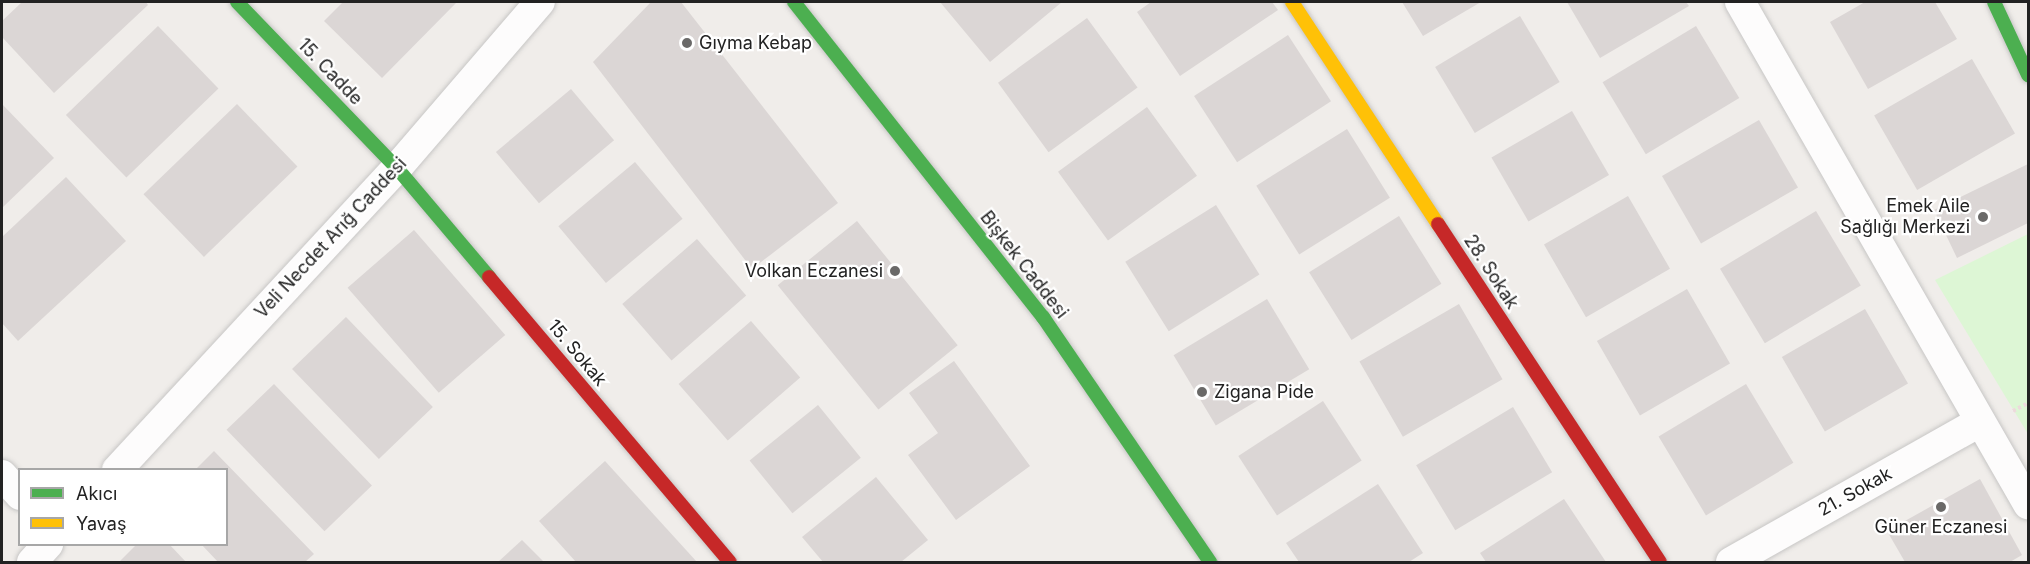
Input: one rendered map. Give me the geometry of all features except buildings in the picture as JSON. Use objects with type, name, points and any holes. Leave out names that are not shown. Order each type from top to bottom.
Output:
[{"type":"street","name":"15. Cadde","points":[[237,2],[397,168]]},
{"type":"street","name":"Veli Necdet Arığ Caddesi","points":[[119,468],[397,168],[540,2]]},
{"type":"street","name":"Bişkek Caddesi","points":[[794,2],[1043,318],[1210,562]]},
{"type":"street","name":"28. Sokak","points":[[1292,2],[1660,562]]},
{"type":"street","points":[[1740,2],[2028,504]]},
{"type":"street","points":[[1994,2],[2028,75]]},
{"type":"street","name":"15. Sokak","points":[[397,168],[727,561]]},
{"type":"street","name":"21. Sokak","points":[[1731,562],[1979,422]]},
{"type":"street","points":[[2,475],[18,493]]},
{"type":"street","points":[[32,562],[46,546]]},
{"type":"green space","points":[[2028,234],[2028,434],[1935,280]]},
{"type":"traffic: fast","points":[[237,2],[397,168],[489,277]]},
{"type":"traffic: fast","points":[[794,2],[1043,317],[1210,562]]},
{"type":"traffic: fast","points":[[1994,2],[2028,75]]},
{"type":"traffic: slow","points":[[1292,2],[1438,224]]},
{"type":"traffic: jam","points":[[1438,224],[1660,562]]},
{"type":"traffic: jam","points":[[489,277],[730,562]]},
{"type":"place","name":"Gıyma Kebap","points":[[687,43]]},
{"type":"place","name":"Emek Aile Sağlığı Merkezi","points":[[1983,217]]},
{"type":"place","name":"Volkan Eczanesi","points":[[895,271]]},
{"type":"place","name":"Zigana Pide","points":[[1202,392]]},
{"type":"place","name":"Güner Eczanesi","points":[[1941,507]]}]
